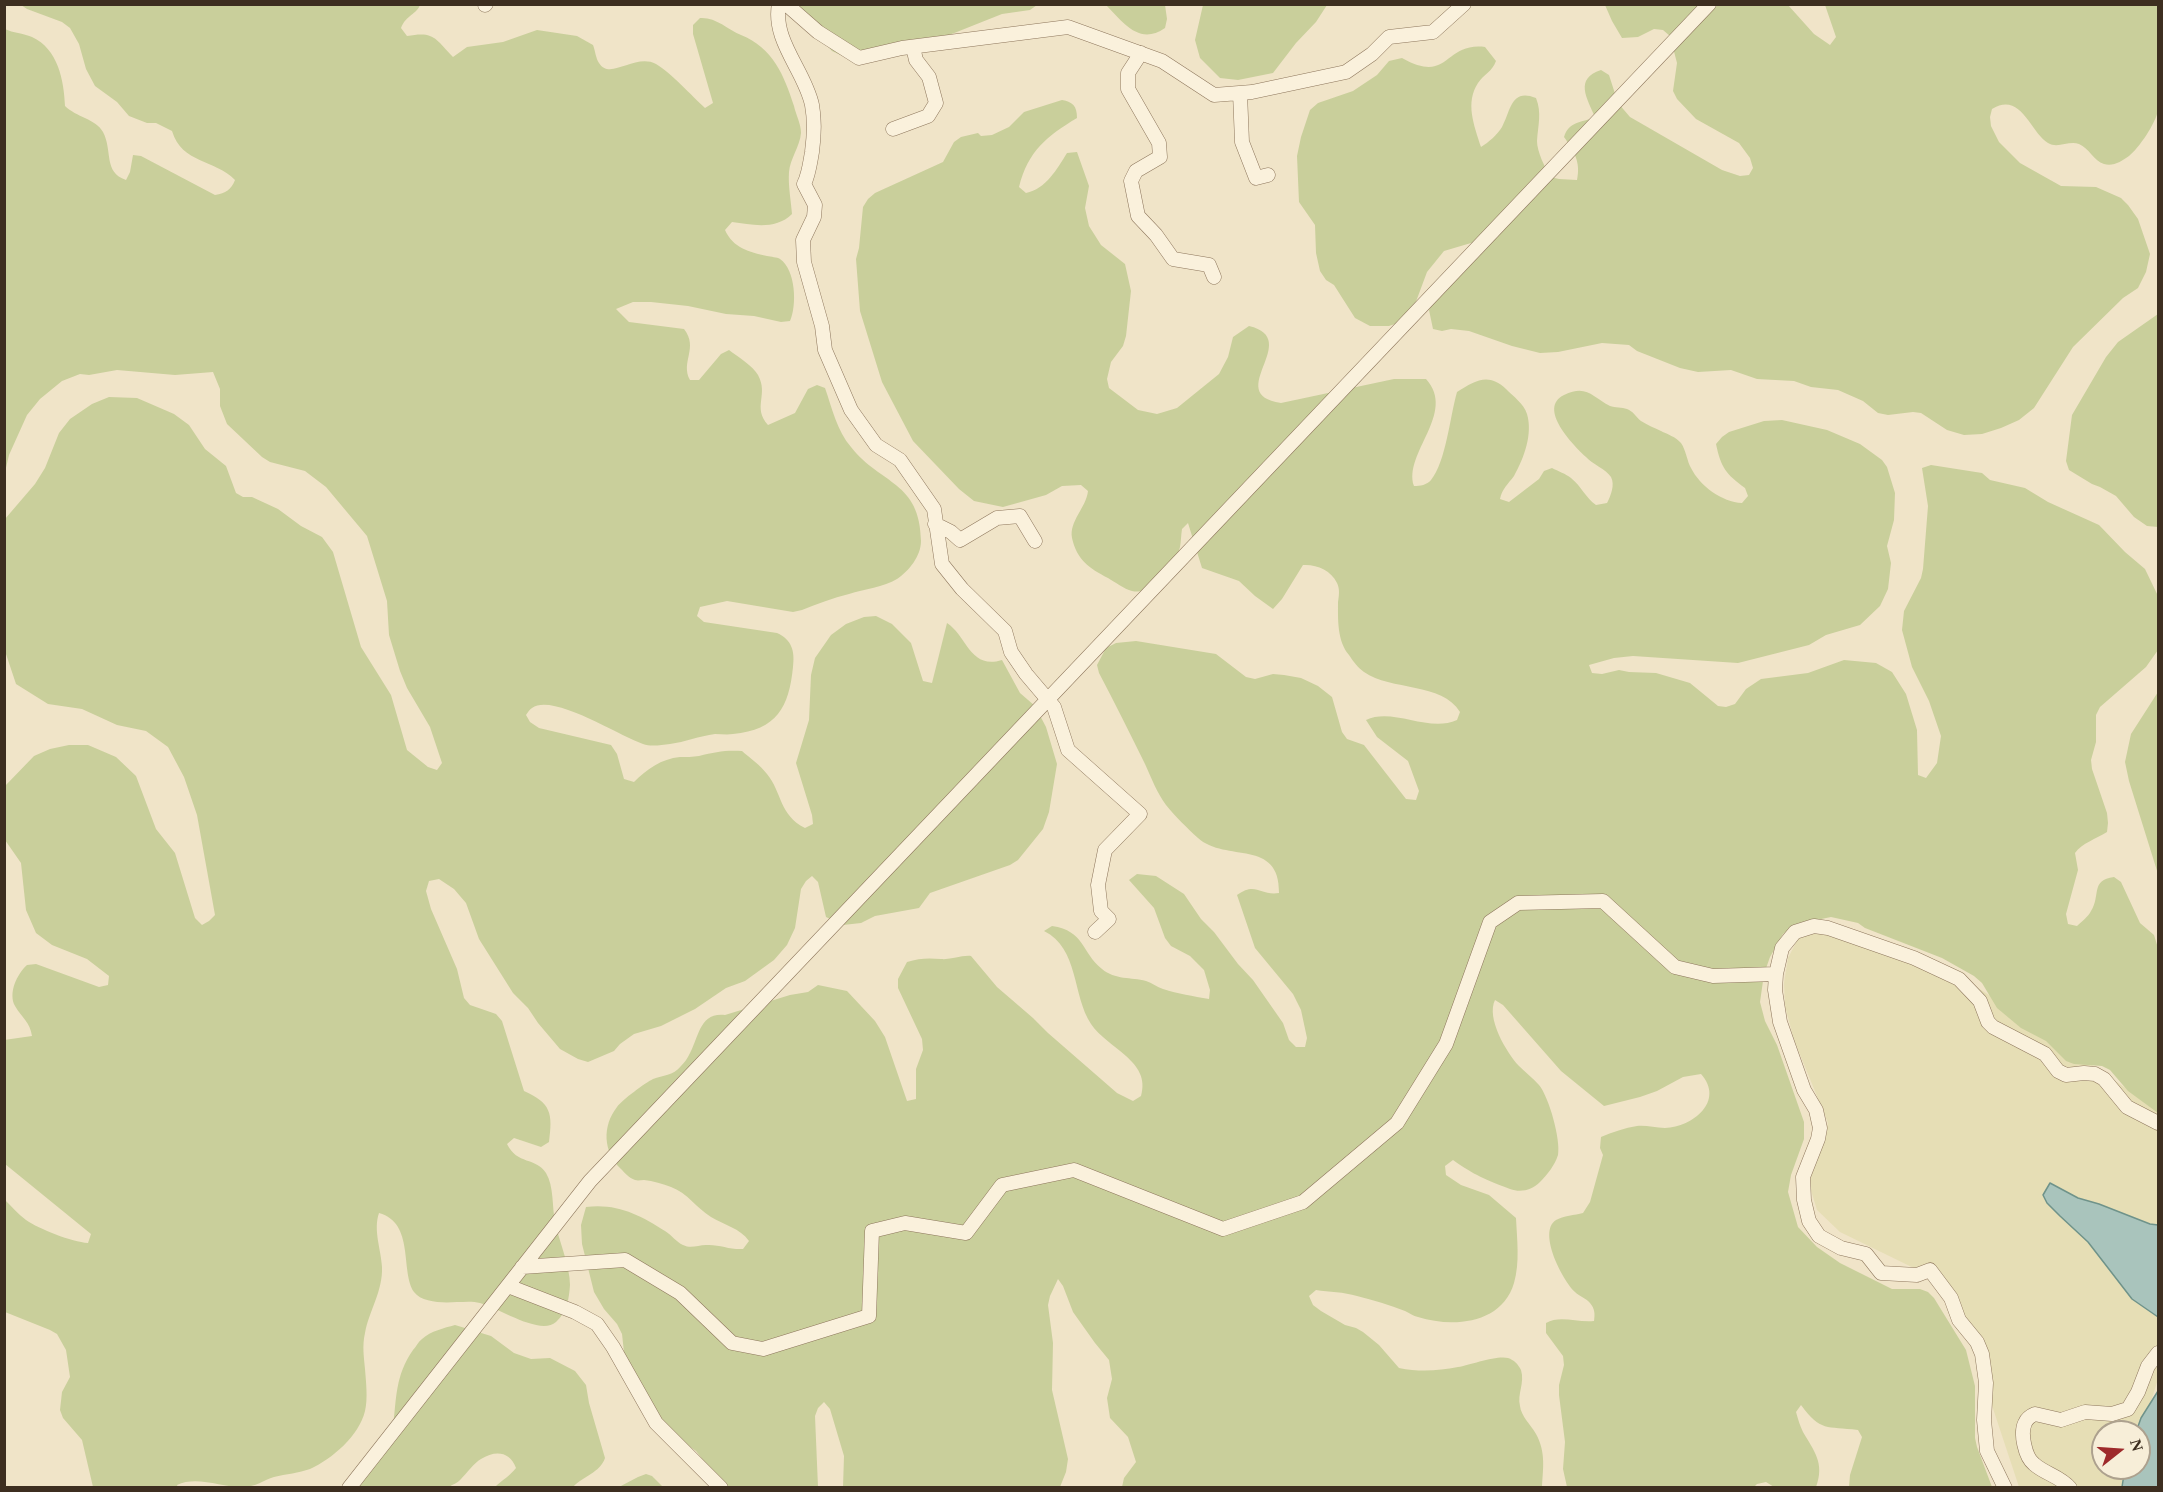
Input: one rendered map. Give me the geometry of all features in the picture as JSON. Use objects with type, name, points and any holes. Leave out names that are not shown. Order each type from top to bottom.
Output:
[{"type":"street","points":[[779,4],[777,17],[789,56],[805,85],[812,105],[814,137],[808,176],[804,184],[815,205],[814,217],[803,240],[804,262],[822,326],[825,350],[851,410],[876,445],[900,460],[934,509],[942,564],[962,589],[1005,631],[1011,652],[1054,707],[1068,750],[1140,814],[1105,850],[1098,885],[1101,911],[1109,919],[1095,932]]},
{"type":"street","points":[[786,4],[818,32],[859,58],[913,47],[1068,27],[1162,61],[1214,95],[1311,81],[1346,72],[1372,54],[1389,38],[1433,32],[1464,4]]},
{"type":"street","points":[[350,1488],[590,1181],[1709,4]]},
{"type":"street","points":[[893,129],[928,116],[936,103],[929,77],[916,60],[913,47]]},
{"type":"street","points":[[1140,53],[1128,73],[1128,89],[1159,143],[1160,157],[1136,171],[1131,181],[1138,216],[1156,235],[1173,259],[1209,265],[1214,277]]},
{"type":"street","points":[[1240,93],[1242,142],[1256,178],[1268,175]]},
{"type":"street","points":[[935,524],[951,532],[960,540],[997,518],[1020,516],[1035,541]]},
{"type":"street","points":[[522,1267],[625,1260],[680,1293],[732,1343],[763,1349],[869,1316],[872,1231],[905,1223],[966,1233],[1002,1185],[1074,1170],[1223,1229],[1303,1202],[1397,1123],[1446,1044],[1490,922],[1518,903],[1603,901],[1675,967],[1713,976],[1776,974]]},
{"type":"street","points":[[2005,1488],[1987,1451],[1984,1420],[1986,1383],[1982,1354],[1977,1342],[1959,1320],[1951,1298],[1934,1273],[1930,1270],[1917,1275],[1881,1273],[1866,1254],[1841,1248],[1828,1242],[1812,1227],[1802,1185],[1820,1128],[1816,1110],[1804,1090],[1780,1022],[1775,990],[1782,948],[1795,932],[1814,926],[1828,928],[1914,958],[1959,979],[1980,1001],[1988,1022],[1993,1027],[2045,1054],[2058,1071],[2066,1075],[2095,1074],[2104,1079],[2127,1107],[2158,1123]]},
{"type":"street","points":[[508,1286],[575,1312],[597,1324],[613,1347],[656,1423],[721,1488]]},
{"type":"street","points":[[2070,1488],[2057,1476],[2033,1464],[2023,1435],[2023,1426],[2028,1418],[2035,1414],[2061,1420],[2085,1412],[2112,1414],[2128,1409],[2138,1392],[2148,1366],[2158,1353]]},
{"type":"shaded area","points":[[1819,929],[1954,973],[2127,1089],[2158,1105],[2158,1379],[2145,1420],[2091,1420],[2091,1480],[2126,1480],[2124,1487],[2019,1487],[1968,1333],[1949,1295],[1924,1273],[1840,1232],[1817,1210],[1806,1174],[1828,1123],[1794,1040],[1785,1006],[1784,983],[1788,958],[1800,935]]},
{"type":"green space","points":[[1203,4],[1327,5],[1316,22],[1273,73],[1238,80],[1220,78],[1200,58],[1195,40]]},
{"type":"green space","points":[[21,5],[420,5],[401,28],[407,36],[429,35],[453,57],[467,47],[503,42],[537,30],[577,36],[593,45],[598,61],[604,68],[616,68],[640,62],[656,64],[705,108],[713,103],[693,34],[693,25],[700,18],[711,19],[761,47],[781,73],[800,126],[800,138],[789,172],[792,214],[772,224],[732,222],[725,230],[732,241],[742,248],[779,258],[785,264],[794,288],[794,307],[790,321],[781,322],[754,316],[651,302],[633,302],[616,309],[629,322],[684,329],[690,342],[687,373],[690,380],[699,380],[721,354],[729,350],[745,362],[756,372],[761,382],[761,412],[768,425],[795,413],[808,389],[817,385],[825,388],[835,419],[846,441],[874,469],[897,486],[914,506],[919,521],[921,541],[917,558],[901,576],[892,582],[837,597],[802,610],[793,612],[727,601],[700,607],[697,616],[704,622],[777,633],[786,639],[793,651],[791,681],[784,705],[770,722],[748,732],[715,734],[676,743],[649,745],[632,740],[586,717],[555,706],[542,705],[532,708],[526,715],[530,722],[539,728],[611,745],[617,754],[624,779],[634,782],[649,769],[667,760],[742,751],[767,774],[790,817],[805,828],[813,824],[812,815],[796,763],[809,720],[811,675],[815,658],[831,635],[846,624],[864,617],[876,616],[892,624],[911,643],[923,681],[932,683],[947,623],[976,656],[991,662],[1002,660],[1020,693],[1035,706],[1046,727],[1057,764],[1049,812],[1043,829],[1018,860],[1010,865],[930,893],[919,908],[875,916],[861,923],[843,925],[826,917],[818,882],[812,876],[801,889],[795,928],[787,945],[774,960],[745,981],[726,988],[695,1009],[661,1026],[634,1034],[614,1051],[588,1062],[560,1049],[528,1008],[513,993],[479,939],[466,903],[454,889],[439,879],[429,881],[426,891],[431,909],[457,969],[464,998],[470,1005],[496,1014],[502,1021],[524,1091],[540,1100],[550,1116],[549,1142],[541,1147],[514,1138],[507,1144],[516,1155],[542,1168],[549,1178],[555,1222],[570,1278],[567,1305],[556,1322],[540,1326],[519,1320],[480,1303],[440,1302],[422,1298],[414,1292],[410,1283],[405,1248],[398,1227],[390,1218],[379,1213],[377,1233],[382,1276],[364,1338],[367,1396],[362,1420],[344,1446],[318,1465],[248,1487],[193,1481],[177,1485],[178,1487],[93,1487],[82,1440],[63,1418],[60,1410],[62,1392],[70,1377],[66,1350],[57,1334],[5,1312],[5,1200],[26,1220],[56,1235],[88,1243],[91,1234],[5,1164],[4,1040],[32,1036],[28,1024],[15,1006],[13,990],[20,973],[27,965],[36,964],[99,987],[108,985],[109,976],[87,959],[52,945],[36,933],[26,910],[21,863],[5,840],[5,786],[34,756],[50,749],[69,745],[88,745],[116,757],[136,776],[156,829],[175,853],[195,918],[202,925],[215,915],[197,815],[184,777],[168,747],[146,731],[117,725],[82,709],[48,704],[16,684],[4,648],[5,519],[35,484],[45,468],[59,433],[70,419],[92,404],[109,397],[137,398],[174,414],[189,425],[205,449],[226,466],[236,493],[243,497],[252,497],[278,509],[301,526],[322,537],[333,552],[361,647],[391,695],[407,750],[428,767],[437,770],[442,763],[430,727],[407,688],[400,671],[389,635],[387,601],[367,536],[326,487],[305,471],[270,462],[262,457],[227,424],[220,406],[220,389],[213,372],[175,375],[117,370],[89,375],[80,374],[62,381],[40,399],[27,415],[9,455],[5,472],[5,29],[32,37],[48,49],[54,57],[61,76],[65,106],[100,128],[106,139],[111,166],[119,176],[126,180],[133,155],[141,156],[215,195],[228,190],[235,180],[227,173],[183,150],[172,131],[156,123],[147,123],[129,116],[117,102],[95,86],[86,69],[79,44],[70,28],[62,22]]},
{"type":"green space","points":[[794,5],[1037,5],[1030,10],[1002,14],[904,53],[849,59],[832,51],[807,24]]},
{"type":"green space","points":[[1106,5],[1165,5],[1167,19],[1165,28],[1156,33],[1139,33],[1132,30]]},
{"type":"green space","points":[[1605,5],[1788,5],[1814,34],[1830,45],[1836,37],[1825,5],[2158,5],[2158,110],[2147,135],[2126,158],[2107,165],[2097,160],[2079,144],[2052,145],[2042,138],[2018,109],[2010,105],[1992,109],[1990,117],[1991,126],[1999,142],[2020,163],[2061,186],[2096,187],[2121,198],[2128,205],[2138,219],[2150,254],[2146,272],[2138,288],[2123,298],[2073,347],[2034,408],[2019,420],[2001,428],[1982,434],[1964,435],[1947,430],[1921,413],[1888,415],[1878,413],[1863,401],[1838,390],[1811,387],[1794,381],[1757,379],[1731,370],[1698,372],[1680,368],[1637,351],[1629,345],[1602,343],[1558,352],[1540,353],[1469,331],[1433,329],[1429,310],[1438,293],[1480,245],[1471,243],[1444,251],[1427,272],[1411,315],[1404,321],[1389,326],[1370,326],[1355,318],[1334,285],[1326,280],[1320,271],[1316,253],[1315,225],[1299,202],[1297,156],[1310,110],[1318,103],[1353,91],[1377,75],[1389,61],[1402,58],[1429,67],[1438,65],[1461,50],[1485,47],[1496,61],[1478,83],[1471,106],[1481,147],[1500,130],[1517,98],[1528,96],[1536,98],[1539,114],[1537,145],[1550,177],[1577,180],[1576,157],[1564,137],[1572,125],[1595,117],[1586,96],[1585,84],[1588,78],[1601,70],[1609,75],[1618,103],[1630,117],[1722,170],[1740,176],[1749,175],[1753,168],[1750,158],[1739,143],[1696,119],[1677,99],[1673,91],[1677,63],[1670,36],[1663,30],[1654,29],[1638,37],[1622,38]]},
{"type":"green space","points":[[1062,100],[1074,105],[1077,118],[1048,138],[1033,154],[1019,187],[1026,193],[1033,191],[1050,178],[1067,153],[1077,152],[1089,186],[1085,208],[1089,226],[1101,245],[1125,264],[1131,291],[1126,336],[1123,346],[1111,362],[1107,379],[1109,388],[1138,410],[1157,414],[1177,408],[1219,374],[1228,357],[1233,337],[1249,326],[1264,333],[1269,342],[1268,354],[1259,378],[1259,389],[1265,398],[1281,403],[1394,379],[1426,379],[1434,392],[1436,405],[1433,419],[1416,460],[1413,473],[1414,486],[1428,483],[1436,472],[1444,451],[1457,392],[1482,380],[1493,381],[1506,389],[1526,410],[1529,422],[1528,438],[1521,462],[1500,499],[1509,502],[1539,479],[1544,471],[1552,468],[1571,478],[1596,505],[1607,503],[1613,487],[1611,477],[1573,444],[1556,417],[1554,408],[1557,401],[1564,395],[1578,391],[1589,393],[1610,406],[1625,408],[1641,421],[1677,439],[1683,446],[1691,468],[1700,481],[1712,492],[1734,502],[1742,503],[1748,496],[1745,488],[1725,470],[1716,444],[1729,432],[1764,421],[1782,420],[1827,430],[1860,444],[1882,460],[1887,467],[1895,493],[1894,520],[1887,546],[1891,563],[1888,589],[1880,606],[1860,625],[1826,635],[1809,645],[1738,663],[1633,656],[1614,658],[1589,665],[1592,673],[1602,674],[1619,670],[1656,673],[1690,683],[1718,706],[1726,707],[1735,704],[1746,689],[1761,679],[1808,673],[1844,660],[1876,663],[1892,672],[1906,694],[1917,730],[1918,775],[1926,778],[1937,763],[1941,736],[1929,701],[1912,667],[1902,630],[1904,611],[1921,578],[1923,569],[1928,506],[1922,468],[1931,465],[1982,473],[1990,480],[2025,488],[2048,502],[2099,525],[2145,569],[2158,596],[2158,650],[2146,667],[2100,707],[2096,715],[2096,742],[2091,760],[2107,813],[2107,832],[2085,844],[2075,853],[2078,870],[2066,914],[2068,924],[2077,926],[2091,911],[2102,881],[2114,877],[2121,882],[2140,923],[2154,935],[2158,948],[2158,1113],[2128,1091],[2110,1070],[2102,1066],[2074,1064],[2066,1061],[2046,1041],[2021,1028],[1997,1008],[1982,983],[1974,976],[1942,958],[1865,928],[1858,923],[1831,917],[1797,924],[1783,934],[1770,957],[1764,974],[1760,1002],[1765,1021],[1777,1045],[1804,1122],[1804,1139],[1791,1175],[1788,1192],[1798,1227],[1817,1247],[1840,1263],[1892,1289],[1920,1289],[1928,1292],[1934,1298],[1966,1350],[1975,1386],[1975,1438],[1992,1487],[1849,1487],[1850,1475],[1862,1437],[1858,1430],[1819,1424],[1801,1405],[1796,1412],[1819,1464],[1816,1487],[1774,1487],[1766,1482],[1757,1484],[1753,1488],[1567,1487],[1563,1469],[1565,1442],[1559,1395],[1564,1365],[1563,1356],[1546,1333],[1546,1323],[1563,1319],[1594,1321],[1594,1314],[1590,1303],[1575,1292],[1559,1268],[1550,1245],[1551,1226],[1556,1220],[1583,1213],[1590,1202],[1603,1155],[1600,1148],[1601,1137],[1637,1126],[1665,1128],[1686,1123],[1702,1111],[1708,1103],[1709,1094],[1707,1084],[1701,1074],[1683,1077],[1657,1091],[1604,1106],[1561,1071],[1503,1005],[1495,1000],[1493,1016],[1503,1044],[1519,1066],[1539,1085],[1547,1099],[1556,1129],[1558,1155],[1550,1170],[1537,1185],[1522,1191],[1487,1180],[1453,1160],[1445,1166],[1446,1175],[1461,1185],[1489,1195],[1516,1218],[1517,1267],[1508,1297],[1488,1315],[1475,1320],[1446,1322],[1416,1317],[1369,1299],[1347,1294],[1316,1290],[1309,1296],[1313,1305],[1321,1311],[1363,1332],[1379,1345],[1399,1368],[1436,1370],[1503,1357],[1514,1361],[1522,1375],[1519,1397],[1521,1410],[1541,1447],[1542,1487],[1122,1487],[1124,1478],[1136,1462],[1128,1437],[1110,1418],[1107,1398],[1112,1379],[1109,1360],[1073,1312],[1058,1279],[1048,1305],[1053,1343],[1052,1390],[1068,1459],[1060,1487],[843,1487],[844,1456],[830,1409],[824,1402],[818,1408],[815,1416],[818,1487],[729,1487],[717,1478],[696,1451],[679,1439],[636,1388],[625,1361],[622,1334],[594,1292],[582,1244],[581,1225],[586,1207],[608,1207],[646,1220],[686,1246],[711,1245],[743,1249],[749,1241],[736,1230],[706,1213],[677,1190],[654,1182],[631,1178],[615,1162],[608,1147],[607,1130],[617,1107],[649,1081],[678,1069],[688,1056],[701,1028],[710,1018],[808,992],[818,985],[847,991],[875,1021],[885,1037],[907,1101],[916,1099],[916,1069],[923,1050],[922,1039],[898,988],[898,979],[907,962],[971,956],[997,987],[1048,1033],[1117,1093],[1133,1101],[1141,1096],[1140,1073],[1130,1060],[1091,1024],[1069,960],[1055,939],[1044,931],[1052,926],[1071,932],[1107,973],[1146,981],[1169,991],[1209,999],[1210,990],[1204,970],[1190,956],[1171,946],[1165,938],[1154,908],[1129,880],[1137,874],[1156,876],[1184,894],[1201,919],[1253,980],[1283,1023],[1289,1040],[1296,1047],[1305,1047],[1307,1038],[1301,1010],[1293,994],[1255,948],[1237,895],[1249,889],[1279,893],[1277,876],[1271,865],[1261,858],[1210,845],[1198,838],[1166,805],[1099,673],[1097,665],[1106,648],[1116,643],[1136,641],[1216,654],[1246,677],[1255,679],[1273,674],[1284,675],[1301,678],[1318,686],[1332,697],[1342,732],[1347,739],[1364,745],[1406,799],[1416,800],[1419,791],[1408,761],[1377,737],[1366,720],[1388,716],[1434,724],[1446,723],[1457,720],[1460,712],[1452,702],[1441,696],[1375,678],[1358,666],[1345,649],[1340,637],[1338,585],[1334,578],[1323,569],[1303,565],[1282,599],[1273,609],[1239,581],[1202,568],[1188,523],[1182,529],[1180,547],[1169,571],[1148,589],[1132,591],[1090,567],[1074,546],[1073,526],[1088,491],[1081,485],[1062,486],[1046,495],[1003,507],[974,501],[959,489],[913,441],[882,382],[860,311],[856,259],[863,207],[875,193],[943,162],[954,142],[961,137],[978,133],[981,136],[992,135],[1009,127],[1024,112]]},
{"type":"green space","points":[[2158,314],[2158,527],[2147,526],[2134,517],[2116,496],[2069,470],[2066,461],[2072,415],[2106,357],[2118,342]]},
{"type":"green space","points":[[2158,692],[2158,874],[2125,762],[2131,734]]},
{"type":"green space","points":[[455,1325],[491,1336],[514,1353],[531,1359],[550,1358],[575,1371],[586,1385],[605,1458],[603,1463],[573,1487],[495,1487],[516,1468],[510,1458],[497,1453],[486,1456],[473,1465],[460,1480],[449,1487],[346,1488],[368,1473],[382,1457],[390,1440],[403,1369],[413,1350],[429,1334]]},
{"type":"green space","points":[[646,1474],[652,1476],[663,1487],[619,1487],[638,1477]]},
{"type":"water","points":[[2050,1183],[2078,1198],[2158,1225],[2158,1317],[2132,1299],[2088,1242],[2047,1203],[2043,1195]]},
{"type":"water","points":[[2158,1391],[2158,1487],[2122,1487],[2123,1480],[2151,1480],[2151,1420],[2140,1420]]}]
